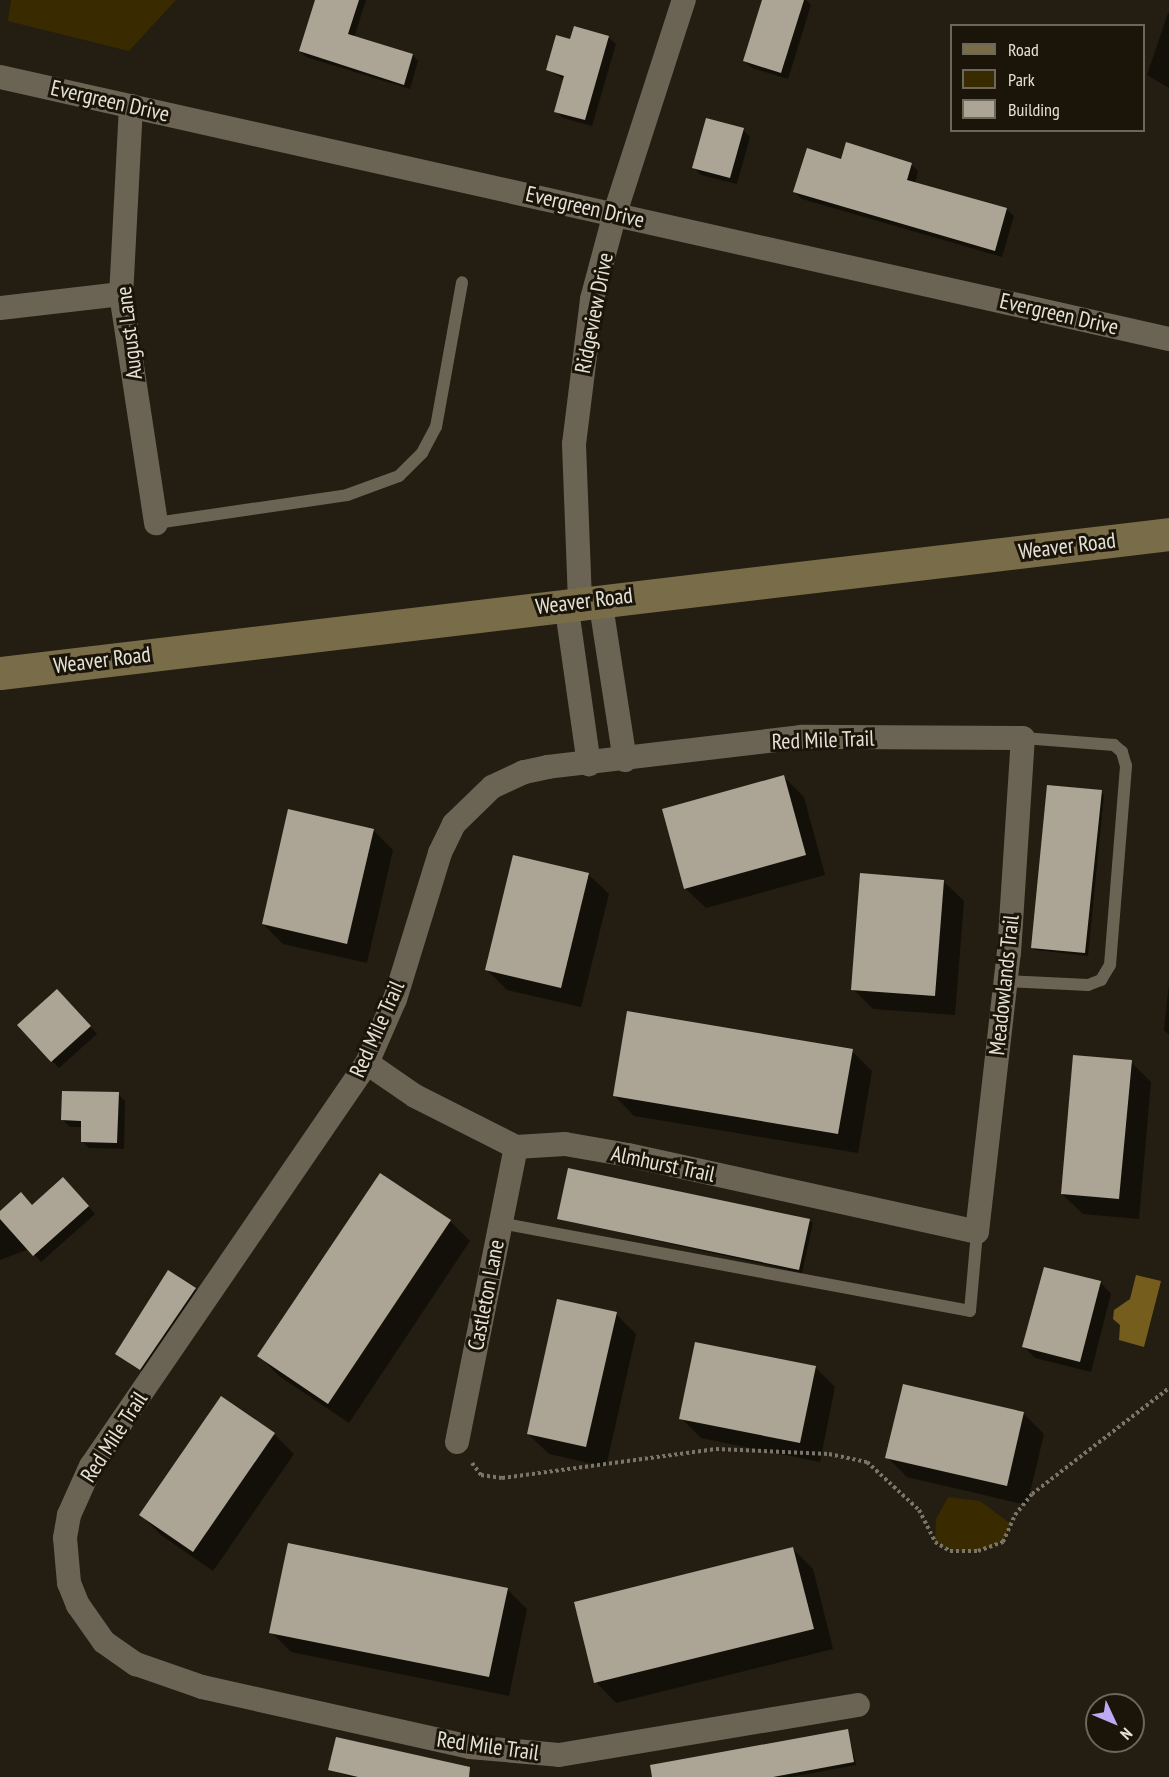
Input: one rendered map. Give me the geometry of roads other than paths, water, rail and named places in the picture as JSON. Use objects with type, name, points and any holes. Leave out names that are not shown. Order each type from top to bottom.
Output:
[{"type":"main road","name":"Weaver Road","points":[[0,673],[582,601],[1169,534]]},
{"type":"street","name":"Ridgeview Drive","points":[[582,601],[574,512],[575,434],[592,299],[615,213],[684,0]]},
{"type":"street","name":"Evergreen Drive","points":[[0,77],[1169,339]]},
{"type":"street","name":"August Lane","points":[[130,106],[121,294],[156,523]]},
{"type":"street","points":[[0,308],[121,294]]},
{"type":"street","points":[[582,601],[625,760]]},
{"type":"street","points":[[582,601],[590,764]]},
{"type":"street","name":"Red Mile Trail","points":[[858,1705],[560,1755],[529,1755],[470,1747],[202,1687],[136,1664],[104,1642],[89,1624],[69,1583],[65,1538],[69,1515],[91,1466],[367,1063],[395,999],[440,854],[454,824],[492,787],[524,772],[802,737],[1023,738]]},
{"type":"street","name":"Meadowlands Trail","points":[[977,1232],[1006,981],[1023,738]]},
{"type":"street","points":[[367,1063],[415,1096],[516,1147]]},
{"type":"street","name":"Almhurst Trail","points":[[516,1147],[565,1144],[628,1155],[977,1232]]},
{"type":"street","name":"Castleton Lane","points":[[457,1442],[516,1147]]},
{"type":"lane","points":[[156,523],[347,495],[399,476],[422,453],[436,427],[462,282]]},
{"type":"lane","points":[[1006,981],[1088,985],[1101,980],[1110,965],[1126,766],[1122,752],[1114,745],[1023,738]]},
{"type":"lane","points":[[500,1224],[970,1311],[977,1232]]}]
